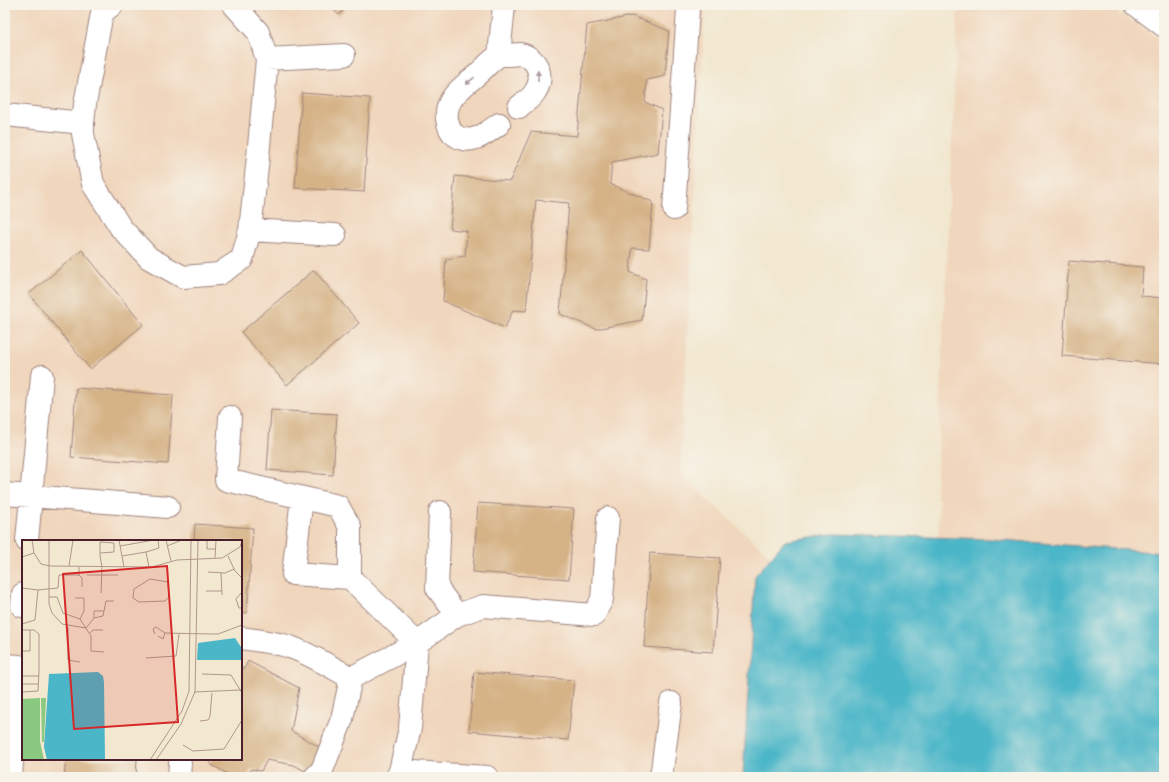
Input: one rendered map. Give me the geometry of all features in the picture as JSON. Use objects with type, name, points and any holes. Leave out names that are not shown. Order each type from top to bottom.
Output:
[{"type":"street","points":[[112,5],[102,13],[85,104],[83,134],[93,184],[121,228],[149,258],[183,277],[219,274],[242,259],[250,230],[267,60],[258,32],[234,5]]},
{"type":"street","points":[[499,56],[504,5]]},
{"type":"street","points":[[674,209],[688,10],[687,5]]},
{"type":"street","points":[[1136,5],[1164,26]]},
{"type":"street","points":[[499,124],[485,135],[474,139],[463,139],[455,135],[448,126],[447,116],[448,106],[453,95],[499,56],[520,54],[530,58],[536,63],[539,71],[539,79],[535,93],[519,107]]},
{"type":"street","points":[[267,60],[344,55]]},
{"type":"street","points":[[5,115],[83,123]]},
{"type":"street","points":[[250,230],[335,236]]},
{"type":"street","points":[[27,540],[42,376]]},
{"type":"street","points":[[230,417],[226,480],[338,506],[350,527],[350,578]]},
{"type":"street","points":[[5,494],[168,507]]},
{"type":"street","points":[[302,498],[293,574],[350,578],[417,643]]},
{"type":"street","points":[[440,512],[436,588],[457,614]]},
{"type":"street","points":[[315,777],[322,770],[342,719],[351,678],[417,643],[457,614],[483,606],[594,615],[602,599],[608,518]]},
{"type":"street","points":[[242,638],[262,640],[288,646],[351,678]]},
{"type":"street","points":[[417,643],[410,728],[398,774],[487,777]]},
{"type":"street","points":[[11,777],[16,664]]},
{"type":"street","points":[[661,777],[671,702]]},
{"type":"shaded area","points":[[5,5],[705,5],[680,472],[706,498],[771,557],[755,576],[743,777],[5,777]]},
{"type":"shaded area","points":[[958,5],[1107,5],[1164,42],[1164,553],[990,539],[938,537],[939,499],[936,498]]},
{"type":"water","points":[[832,534],[990,539],[1164,553],[1164,777],[743,777],[755,576],[785,541]]},
{"type":"building","points":[[328,5],[349,5],[339,15]]},
{"type":"building","points":[[632,16],[669,31],[665,76],[647,80],[645,102],[662,110],[658,153],[612,162],[610,184],[653,202],[649,249],[632,248],[630,272],[646,279],[642,320],[596,329],[560,314],[569,203],[536,200],[526,311],[513,310],[505,328],[443,301],[446,259],[465,256],[467,231],[450,229],[455,176],[510,181],[531,132],[577,136],[587,25]]},
{"type":"building","points":[[302,93],[370,98],[364,192],[295,188]]},
{"type":"building","points":[[82,250],[143,325],[90,369],[29,294]]},
{"type":"building","points":[[1069,261],[1143,267],[1141,296],[1164,298],[1164,364],[1062,356]]},
{"type":"building","points":[[314,270],[359,323],[287,385],[241,332]]},
{"type":"building","points":[[76,388],[173,395],[168,464],[71,457]]},
{"type":"building","points":[[271,410],[337,414],[333,475],[267,470]]},
{"type":"building","points":[[478,503],[574,509],[569,579],[473,572]]},
{"type":"building","points":[[195,524],[253,528],[247,613],[242,613],[242,540],[194,540]]},
{"type":"building","points":[[650,553],[720,558],[713,652],[644,647]]},
{"type":"building","points":[[248,661],[299,688],[291,731],[325,750],[309,773],[294,765],[267,760],[261,771],[251,769],[247,777],[233,777],[210,764],[211,760],[242,760],[242,668],[244,669]]},
{"type":"building","points":[[474,672],[574,680],[568,740],[469,731]]},
{"type":"building","points":[[66,760],[137,760],[136,777],[64,777]]}]
